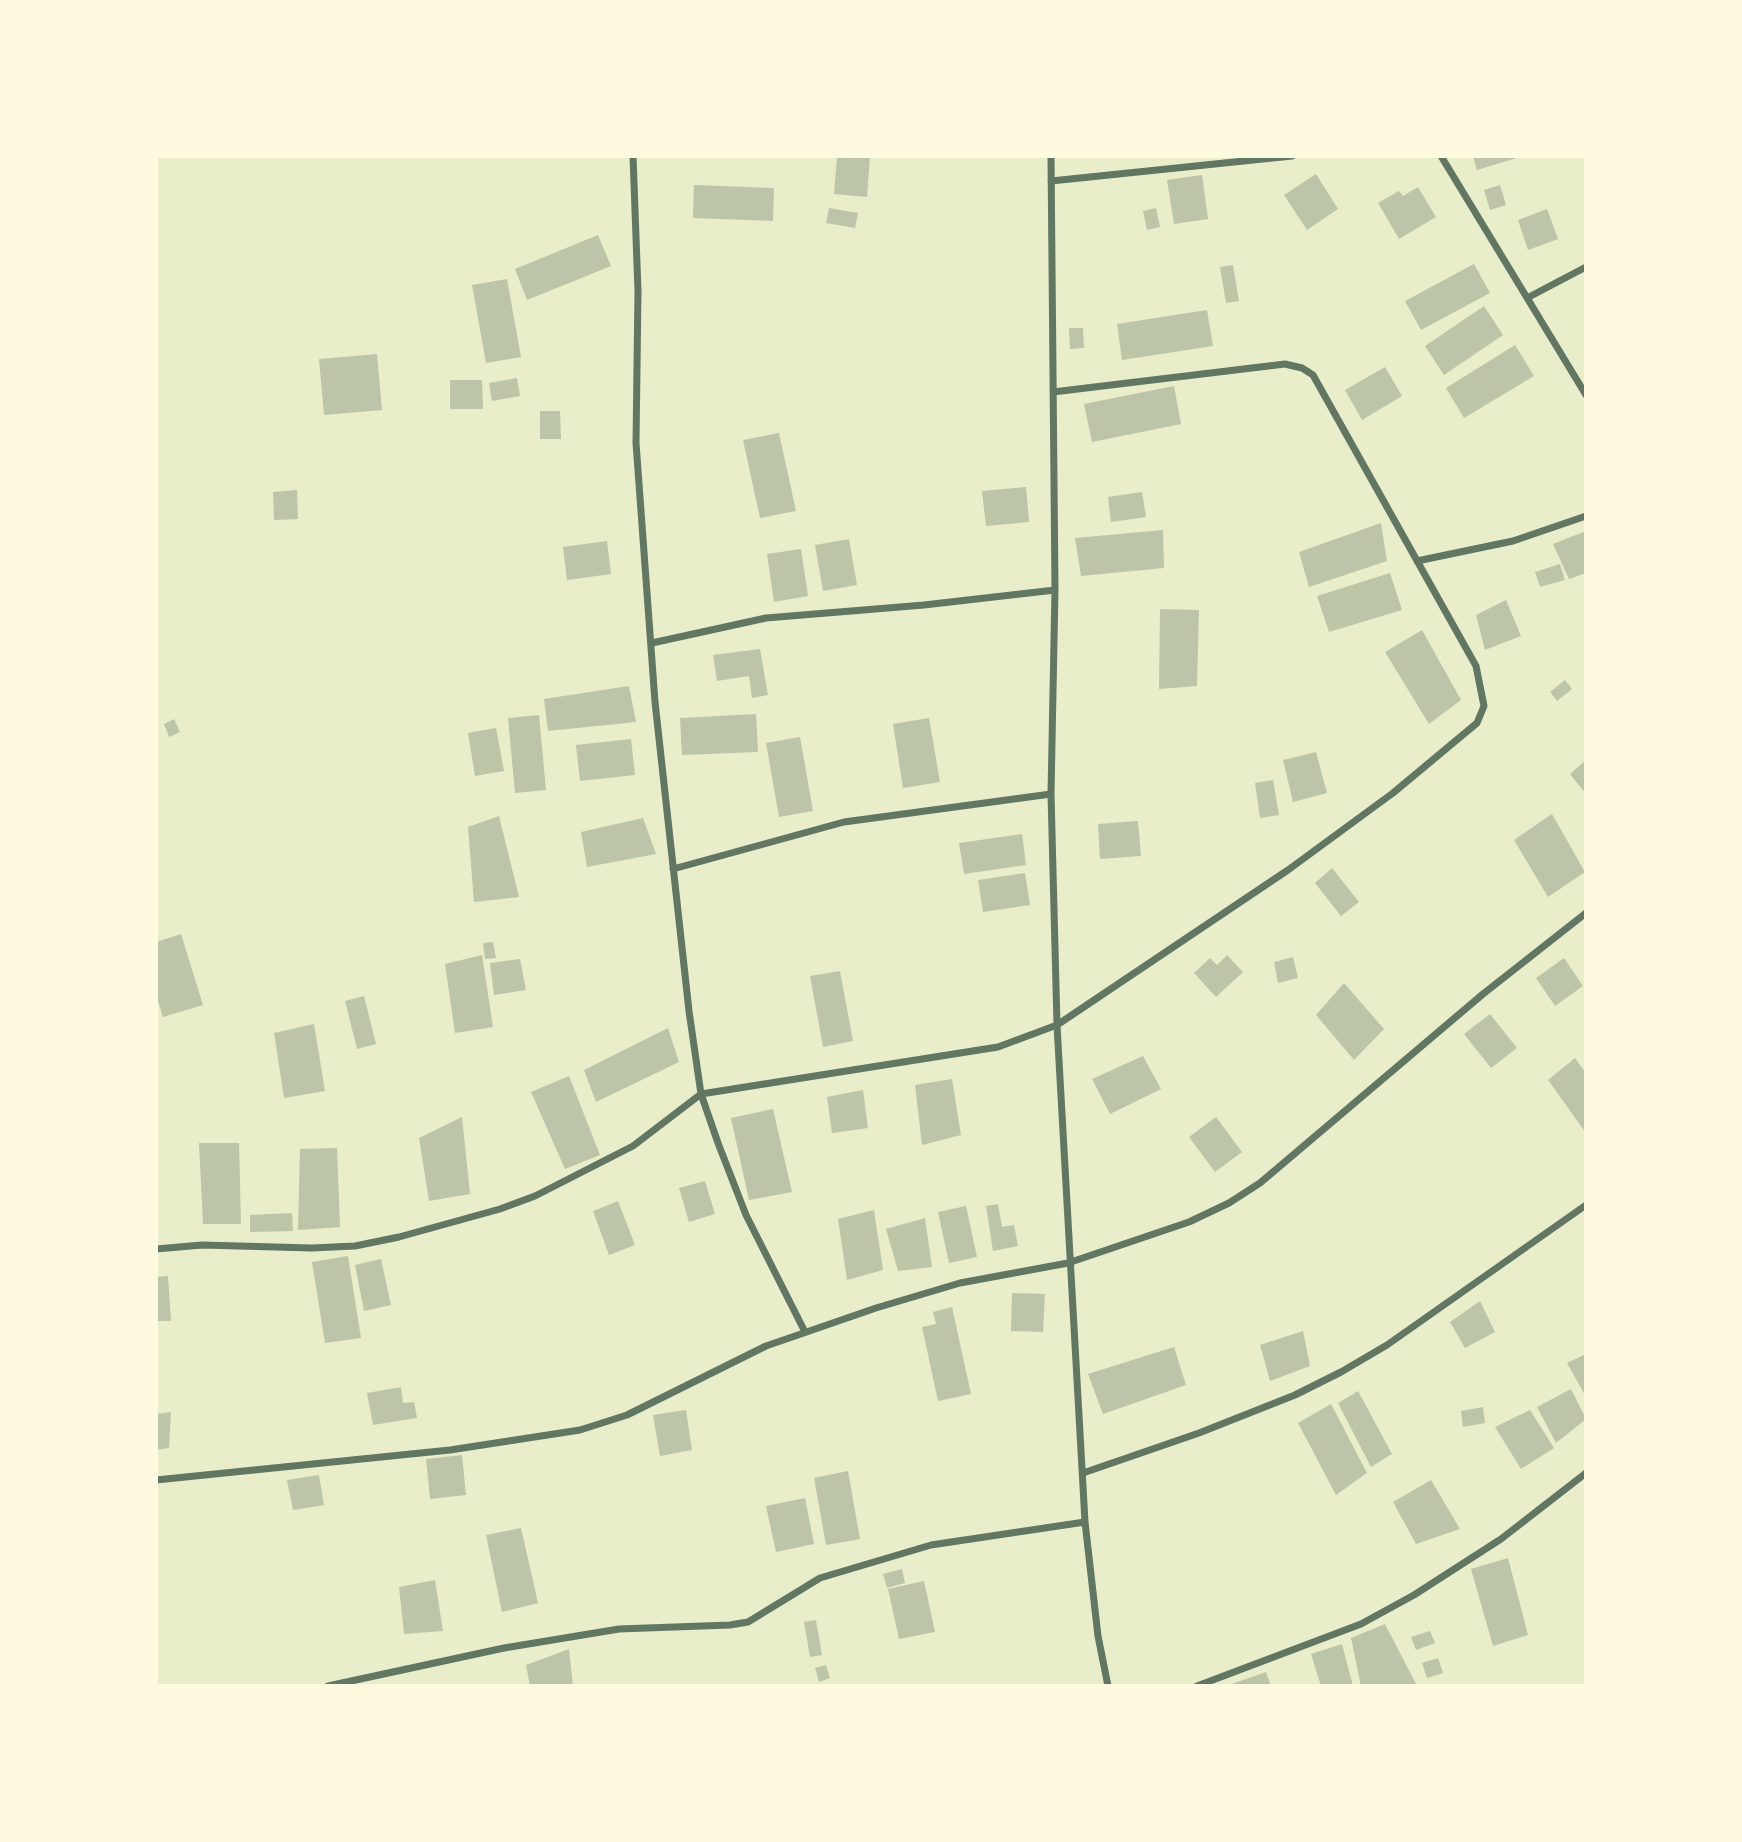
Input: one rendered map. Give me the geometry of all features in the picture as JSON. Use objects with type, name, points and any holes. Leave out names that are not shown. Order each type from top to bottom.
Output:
[{"type":"street","points":[[633,156],[639,303],[636,443],[673,869],[701,1094],[746,1215],[805,1332]]},
{"type":"street","points":[[1051,156],[1055,590],[1051,794],[1057,1025],[1068,1263],[1085,1522],[1098,1636],[1108,1686]]},
{"type":"street","points":[[1051,181],[1292,156]]},
{"type":"street","points":[[1441,156],[1586,395]]},
{"type":"street","points":[[1527,298],[1586,267]]},
{"type":"street","points":[[156,1250],[202,1245],[312,1248],[355,1246],[460,1221],[535,1196],[617,1155],[701,1094],[982,1050],[1057,1025],[1288,870],[1393,793],[1477,723],[1484,706],[1476,666],[1313,375],[1302,368],[1285,364],[1053,392]]},
{"type":"street","points":[[1417,561],[1513,541],[1586,516]]},
{"type":"street","points":[[652,643],[766,618],[924,606],[1055,590]]},
{"type":"street","points":[[673,869],[844,822],[1051,794]]},
{"type":"street","points":[[156,1480],[450,1450],[580,1430],[628,1415],[765,1346],[805,1332],[960,1283],[1068,1263],[1189,1222],[1228,1203],[1260,1183],[1483,994],[1586,913]]},
{"type":"street","points":[[1083,1473],[1211,1429],[1295,1395],[1341,1372],[1387,1345],[1586,1205]]},
{"type":"street","points":[[1197,1686],[1361,1624],[1502,1539],[1586,1473]]},
{"type":"street","points":[[328,1686],[504,1648],[619,1629],[748,1622],[820,1578],[832,1574],[931,1545],[1085,1522]]},
{"type":"building","points":[[837,156],[870,156],[867,197],[834,194]]},
{"type":"building","points":[[1473,156],[1523,156],[1477,170]]},
{"type":"building","points":[[1316,174],[1338,209],[1307,230],[1284,195]]},
{"type":"building","points":[[1202,175],[1208,219],[1174,224],[1167,180]]},
{"type":"building","points":[[694,185],[774,188],[773,221],[693,218]]},
{"type":"building","points":[[1500,185],[1506,205],[1490,210],[1484,190]]},
{"type":"building","points":[[1418,187],[1436,217],[1399,239],[1378,203],[1399,191],[1403,196]]},
{"type":"building","points":[[829,208],[858,213],[855,228],[826,223]]},
{"type":"building","points":[[1156,208],[1160,227],[1147,230],[1143,211]]},
{"type":"building","points":[[1547,209],[1558,239],[1528,250],[1518,220]]},
{"type":"building","points":[[598,235],[611,266],[527,300],[515,269]]},
{"type":"building","points":[[1474,264],[1490,293],[1421,330],[1405,301]]},
{"type":"building","points":[[1233,265],[1239,301],[1226,303],[1220,267]]},
{"type":"building","points":[[507,279],[521,357],[486,363],[472,285]]},
{"type":"building","points":[[1484,306],[1503,335],[1444,375],[1425,346]]},
{"type":"building","points":[[1207,310],[1213,346],[1122,360],[1117,324]]},
{"type":"building","points":[[1069,328],[1083,328],[1084,348],[1070,349]]},
{"type":"building","points":[[1515,345],[1534,376],[1464,418],[1446,388]]},
{"type":"building","points":[[377,354],[382,410],[324,415],[319,359]]},
{"type":"building","points":[[1385,367],[1402,396],[1362,420],[1345,390]]},
{"type":"building","points":[[517,378],[520,396],[492,401],[489,383]]},
{"type":"building","points":[[450,380],[482,380],[483,409],[450,409]]},
{"type":"building","points":[[1174,386],[1181,424],[1092,442],[1084,404]]},
{"type":"building","points":[[540,411],[560,411],[561,439],[540,439]]},
{"type":"building","points":[[779,433],[796,511],[760,518],[743,440]]},
{"type":"building","points":[[1026,487],[1029,522],[986,526],[982,491]]},
{"type":"building","points":[[297,490],[298,519],[274,520],[273,492]]},
{"type":"building","points":[[1142,492],[1146,517],[1111,522],[1108,497]]},
{"type":"building","points":[[1381,523],[1387,561],[1309,587],[1299,552]]},
{"type":"building","points":[[1163,530],[1164,568],[1081,576],[1075,538]]},
{"type":"building","points":[[1586,531],[1586,573],[1569,579],[1553,544]]},
{"type":"building","points":[[849,539],[857,585],[823,591],[815,545]]},
{"type":"building","points":[[607,541],[611,574],[567,580],[563,547]]},
{"type":"building","points":[[801,549],[808,596],[774,602],[767,554]]},
{"type":"building","points":[[1560,564],[1565,580],[1540,587],[1535,572]]},
{"type":"building","points":[[1390,573],[1402,610],[1329,632],[1317,596]]},
{"type":"building","points":[[1506,600],[1521,636],[1485,650],[1476,615]]},
{"type":"building","points":[[1160,609],[1199,610],[1197,686],[1159,689]]},
{"type":"building","points":[[1422,630],[1461,700],[1429,724],[1385,652]]},
{"type":"building","points":[[760,649],[768,695],[752,698],[749,676],[717,681],[713,655]]},
{"type":"building","points":[[1565,680],[1572,689],[1557,701],[1550,692]]},
{"type":"building","points":[[629,686],[636,722],[548,731],[544,699]]},
{"type":"building","points":[[756,714],[758,752],[682,755],[680,718]]},
{"type":"building","points":[[539,715],[546,790],[515,793],[508,718]]},
{"type":"building","points":[[929,718],[940,782],[903,788],[893,724]]},
{"type":"building","points":[[174,719],[180,732],[169,737],[164,724]]},
{"type":"building","points":[[496,728],[504,771],[475,776],[468,733]]},
{"type":"building","points":[[800,737],[813,811],[779,817],[766,743]]},
{"type":"building","points":[[631,739],[635,775],[580,781],[576,745]]},
{"type":"building","points":[[1316,752],[1327,793],[1293,802],[1283,760]]},
{"type":"building","points":[[1586,760],[1586,794],[1570,774]]},
{"type":"building","points":[[1273,780],[1279,815],[1260,818],[1255,783]]},
{"type":"building","points":[[1552,814],[1585,872],[1548,897],[1514,840]]},
{"type":"building","points":[[499,816],[519,897],[474,902],[468,827]]},
{"type":"building","points":[[643,818],[656,854],[587,867],[581,832]]},
{"type":"building","points":[[1138,821],[1141,856],[1100,859],[1098,824]]},
{"type":"building","points":[[1022,834],[1026,865],[964,874],[959,843]]},
{"type":"building","points":[[1332,868],[1359,902],[1341,916],[1315,883]]},
{"type":"building","points":[[1025,873],[1030,905],[983,912],[978,880]]},
{"type":"building","points":[[181,934],[203,1005],[163,1017],[156,995],[156,942]]},
{"type":"building","points":[[493,942],[496,958],[485,959],[483,943]]},
{"type":"building","points":[[482,955],[493,1027],[455,1033],[445,964]]},
{"type":"building","points":[[1227,955],[1243,972],[1216,997],[1194,973],[1210,958],[1217,965]]},
{"type":"building","points":[[1293,957],[1298,978],[1278,983],[1274,962]]},
{"type":"building","points":[[1564,958],[1583,986],[1555,1006],[1536,978]]},
{"type":"building","points":[[520,959],[526,990],[494,995],[490,963]]},
{"type":"building","points":[[840,971],[853,1041],[823,1047],[810,976]]},
{"type":"building","points":[[1344,983],[1384,1029],[1354,1060],[1316,1015]]},
{"type":"building","points":[[364,996],[376,1044],[357,1049],[345,1001]]},
{"type":"building","points":[[1490,1014],[1517,1048],[1491,1068],[1464,1034]]},
{"type":"building","points":[[314,1024],[325,1091],[284,1098],[274,1033]]},
{"type":"building","points":[[668,1028],[679,1062],[596,1102],[584,1070]]},
{"type":"building","points":[[1143,1056],[1161,1089],[1110,1114],[1092,1079]]},
{"type":"building","points":[[1575,1058],[1586,1073],[1586,1133],[1548,1080]]},
{"type":"building","points":[[569,1076],[600,1155],[565,1169],[531,1092]]},
{"type":"building","points":[[952,1079],[961,1135],[922,1145],[915,1085]]},
{"type":"building","points":[[863,1090],[868,1128],[832,1133],[827,1097]]},
{"type":"building","points":[[773,1109],[792,1192],[749,1200],[731,1118]]},
{"type":"building","points":[[462,1117],[470,1194],[429,1201],[419,1138]]},
{"type":"building","points":[[1216,1117],[1242,1152],[1215,1172],[1189,1137]]},
{"type":"building","points":[[199,1143],[239,1143],[241,1224],[203,1224]]},
{"type":"building","points":[[337,1148],[340,1227],[298,1230],[300,1149]]},
{"type":"building","points":[[705,1181],[715,1214],[689,1222],[679,1188]]},
{"type":"building","points":[[618,1201],[635,1245],[609,1255],[593,1211]]},
{"type":"building","points":[[998,1204],[1002,1227],[1014,1225],[1018,1246],[993,1251],[986,1206]]},
{"type":"building","points":[[966,1206],[977,1257],[949,1263],[938,1212]]},
{"type":"building","points":[[874,1210],[883,1270],[847,1280],[838,1219]]},
{"type":"building","points":[[292,1213],[293,1231],[250,1232],[250,1215]]},
{"type":"building","points":[[925,1218],[932,1267],[898,1271],[886,1229]]},
{"type":"building","points":[[348,1256],[361,1338],[325,1343],[312,1262]]},
{"type":"building","points":[[381,1259],[391,1305],[364,1311],[355,1265]]},
{"type":"building","points":[[168,1276],[171,1321],[156,1321],[156,1277]]},
{"type":"building","points":[[1012,1293],[1045,1294],[1043,1332],[1011,1331]]},
{"type":"building","points":[[1480,1301],[1495,1332],[1465,1348],[1450,1322]]},
{"type":"building","points":[[952,1307],[971,1394],[938,1401],[922,1327],[936,1324],[933,1312]]},
{"type":"building","points":[[1303,1331],[1310,1366],[1270,1381],[1260,1345]]},
{"type":"building","points":[[1174,1347],[1186,1385],[1103,1414],[1088,1374]]},
{"type":"building","points":[[1586,1354],[1586,1397],[1567,1363]]},
{"type":"building","points":[[401,1387],[403,1403],[414,1402],[417,1418],[373,1425],[367,1393]]},
{"type":"building","points":[[1571,1389],[1586,1419],[1556,1443],[1537,1407]]},
{"type":"building","points":[[1358,1391],[1392,1454],[1371,1467],[1338,1403]]},
{"type":"building","points":[[1331,1404],[1367,1473],[1336,1495],[1298,1423]]},
{"type":"building","points":[[1483,1407],[1485,1423],[1463,1427],[1461,1411]]},
{"type":"building","points":[[686,1410],[692,1450],[660,1456],[653,1415]]},
{"type":"building","points":[[1530,1410],[1554,1448],[1521,1469],[1495,1427]]},
{"type":"building","points":[[171,1412],[169,1448],[156,1450],[156,1414]]},
{"type":"building","points":[[462,1455],[466,1495],[430,1499],[426,1459]]},
{"type":"building","points":[[848,1471],[860,1539],[826,1545],[814,1478]]},
{"type":"building","points":[[319,1475],[324,1505],[293,1510],[287,1480]]},
{"type":"building","points":[[1431,1480],[1460,1529],[1416,1544],[1393,1502]]},
{"type":"building","points":[[805,1498],[814,1544],[776,1552],[766,1506]]},
{"type":"building","points":[[521,1528],[538,1603],[502,1612],[486,1535]]},
{"type":"building","points":[[1508,1558],[1528,1635],[1493,1646],[1471,1569]]},
{"type":"building","points":[[902,1569],[905,1583],[887,1588],[883,1574]]},
{"type":"building","points":[[435,1580],[443,1631],[404,1634],[399,1587]]},
{"type":"building","points":[[924,1581],[935,1632],[899,1639],[888,1589]]},
{"type":"building","points":[[816,1620],[822,1655],[810,1657],[804,1622]]},
{"type":"building","points":[[1385,1624],[1417,1686],[1361,1686],[1351,1638]]},
{"type":"building","points":[[1430,1631],[1435,1643],[1416,1650],[1411,1637]]},
{"type":"building","points":[[1342,1644],[1353,1686],[1321,1686],[1311,1654]]},
{"type":"building","points":[[569,1649],[573,1686],[530,1686],[526,1665]]},
{"type":"building","points":[[1438,1658],[1443,1673],[1427,1678],[1422,1663]]},
{"type":"building","points":[[826,1665],[830,1678],[819,1682],[815,1668]]},
{"type":"building","points":[[1266,1672],[1271,1686],[1226,1686]]}]
